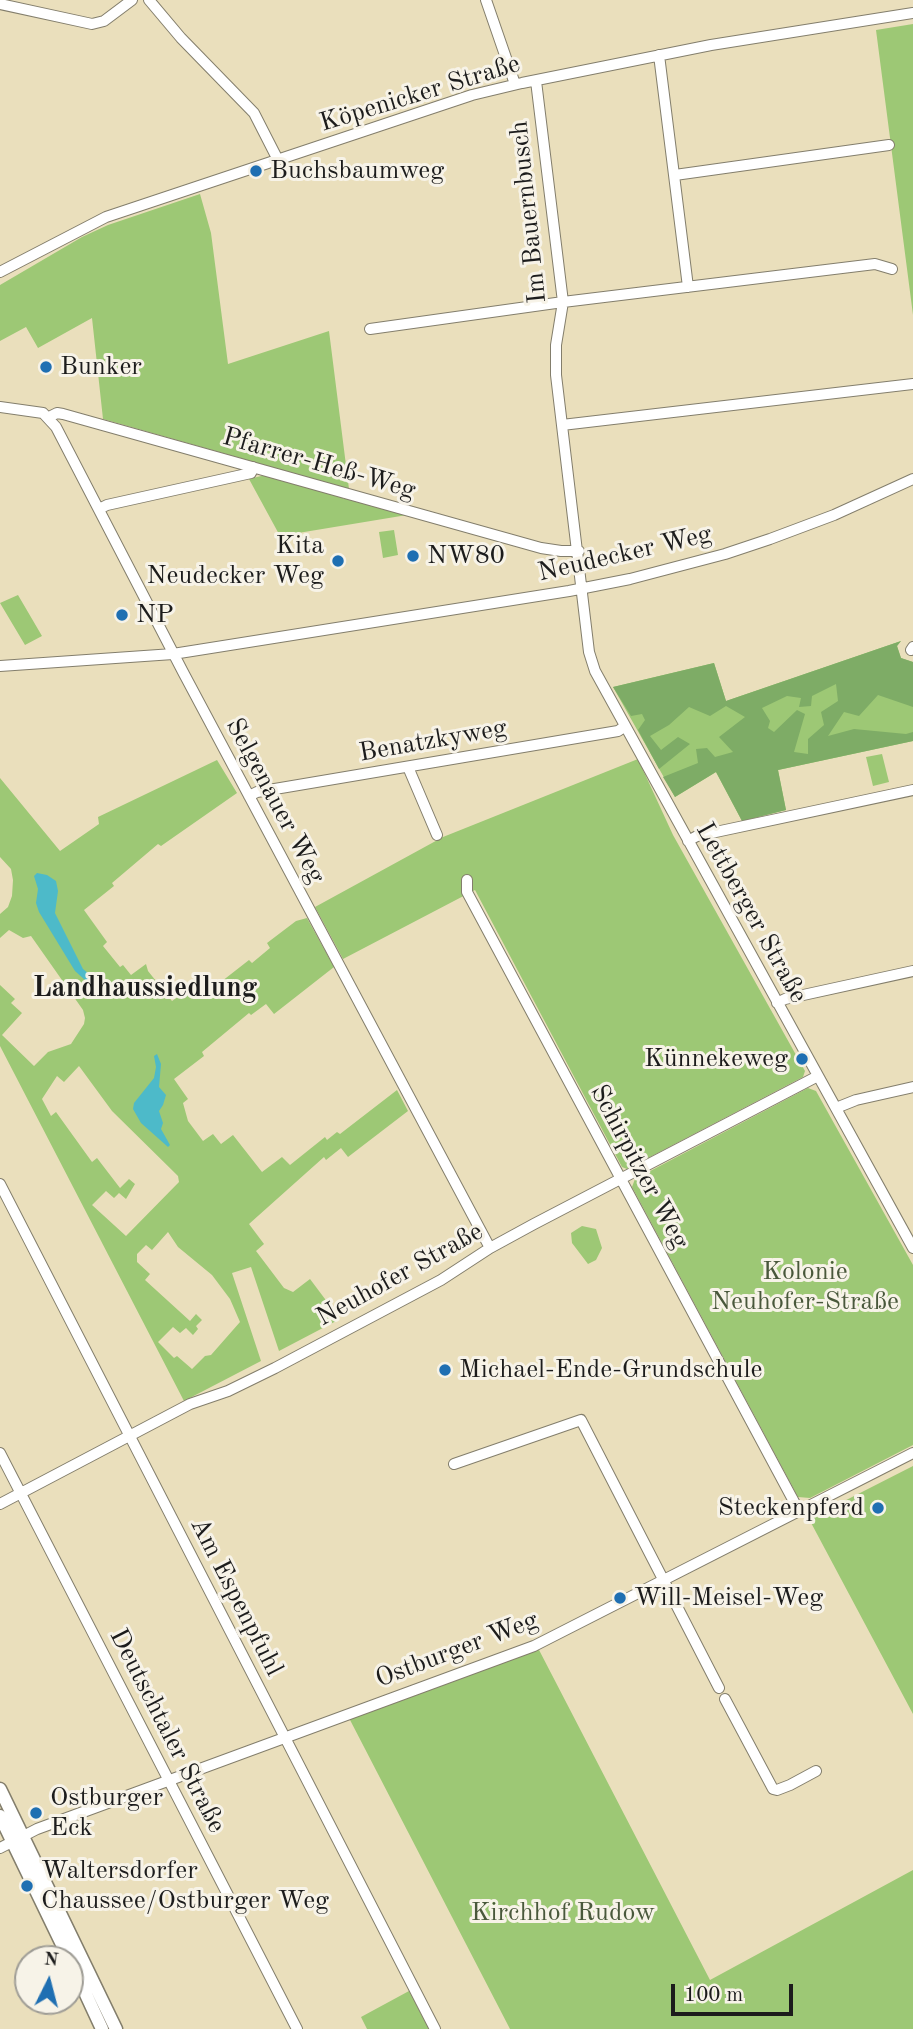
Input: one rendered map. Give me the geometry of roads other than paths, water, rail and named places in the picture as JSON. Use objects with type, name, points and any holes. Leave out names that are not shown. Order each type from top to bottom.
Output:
[{"type":"main road","points":[[0,1789],[11,1842],[116,2029]]},
{"type":"main road","points":[[0,1816],[62,1945]]},
{"type":"main road","points":[[84,1990],[102,2029]]},
{"type":"street","points":[[0,4],[92,24],[104,21],[132,0]]},
{"type":"street","points":[[149,0],[181,38],[248,105],[265,131],[278,160]]},
{"type":"street","points":[[486,0],[515,84]]},
{"type":"street","name":"Köpenicker Straße","points":[[0,272],[106,217],[470,96],[515,84],[659,55],[913,13]]},
{"type":"street","points":[[659,55],[688,287]]},
{"type":"street","name":"Im Bauernbusch","points":[[536,81],[563,302],[555,360],[583,588]]},
{"type":"street","points":[[675,174],[889,145]]},
{"type":"street","points":[[370,329],[563,302],[875,264],[892,270]]},
{"type":"street","points":[[562,425],[913,384]]},
{"type":"street","points":[[0,407],[32,410],[49,417]]},
{"type":"street","name":"Pfarrer-Heß-Weg","points":[[49,417],[57,413],[63,414],[541,548],[579,551]]},
{"type":"street","name":"Selgenauer Weg","points":[[49,417],[490,1248]]},
{"type":"street","points":[[99,509],[251,473],[253,467]]},
{"type":"street","name":"Neudecker Weg","points":[[0,666],[173,654],[583,588],[680,566],[770,539],[834,515],[913,479]]},
{"type":"street","name":"Lettberger Straße","points":[[583,588],[592,661],[598,680],[913,1248]]},
{"type":"street","name":"Benatzkyweg","points":[[249,796],[257,792],[618,731],[624,727]]},
{"type":"street","points":[[408,767],[437,835]]},
{"type":"street","points":[[688,841],[697,836],[913,790]]},
{"type":"street","name":"Schirpitzer Weg","points":[[467,880],[467,892],[799,1511]]},
{"type":"street","points":[[777,1003],[913,971]]},
{"type":"street","name":"Neuhofer Straße","points":[[0,1504],[190,1404],[228,1391],[275,1368],[441,1280],[490,1248],[817,1076]]},
{"type":"street","points":[[836,1108],[856,1100],[913,1087]]},
{"type":"street","name":"Am Espenpfuhl","points":[[0,1184],[435,2029]]},
{"type":"street","points":[[454,1464],[581,1420],[719,1688]]},
{"type":"street","name":"Deutschtaler Straße","points":[[0,1453],[297,2029]]},
{"type":"street","name":"Ostburger Weg","points":[[11,1842],[169,1780],[534,1646],[913,1453]]},
{"type":"street","points":[[725,1699],[773,1789],[790,1786],[816,1771]]},
{"type":"water","points":[[37,873],[56,881],[58,891],[55,913],[83,969],[106,988],[103,992],[75,971],[39,912],[36,903],[38,889],[34,876]]},
{"type":"water","points":[[157,1054],[161,1064],[159,1087],[166,1095],[159,1111],[163,1123],[161,1129],[170,1145],[168,1147],[141,1123],[133,1109],[134,1103],[154,1078],[154,1056]]},
{"type":"place","name":"Buchsbaumweg","points":[[256,171]]},
{"type":"place","name":"Bunker","points":[[46,367]]},
{"type":"place","name":"NW80","points":[[413,556]]},
{"type":"place","name":"Kita Neudecker Weg","points":[[338,561]]},
{"type":"place","name":"NP","points":[[122,615]]},
{"type":"place","name":"Künnekeweg","points":[[802,1059]]},
{"type":"place","name":"Michael-Ende-Grundschule","points":[[445,1370]]},
{"type":"place","name":"Steckenpferd","points":[[878,1508]]},
{"type":"place","name":"Will-Meisel-Weg","points":[[620,1598]]},
{"type":"place","name":"Ostburger Eck","points":[[36,1813]]},
{"type":"place","name":"Waltersdorfer Chaussee/Ostburger Weg","points":[[27,1886]]},
{"type":"district","name":"Landhaussiedlung","points":[[145,989]]},
{"type":"park label","name":"Kolonie Neuhofer-Straße","points":[[805,1287]]},
{"type":"park label","name":"Kirchhof Rudow","points":[[563,1913]]}]
